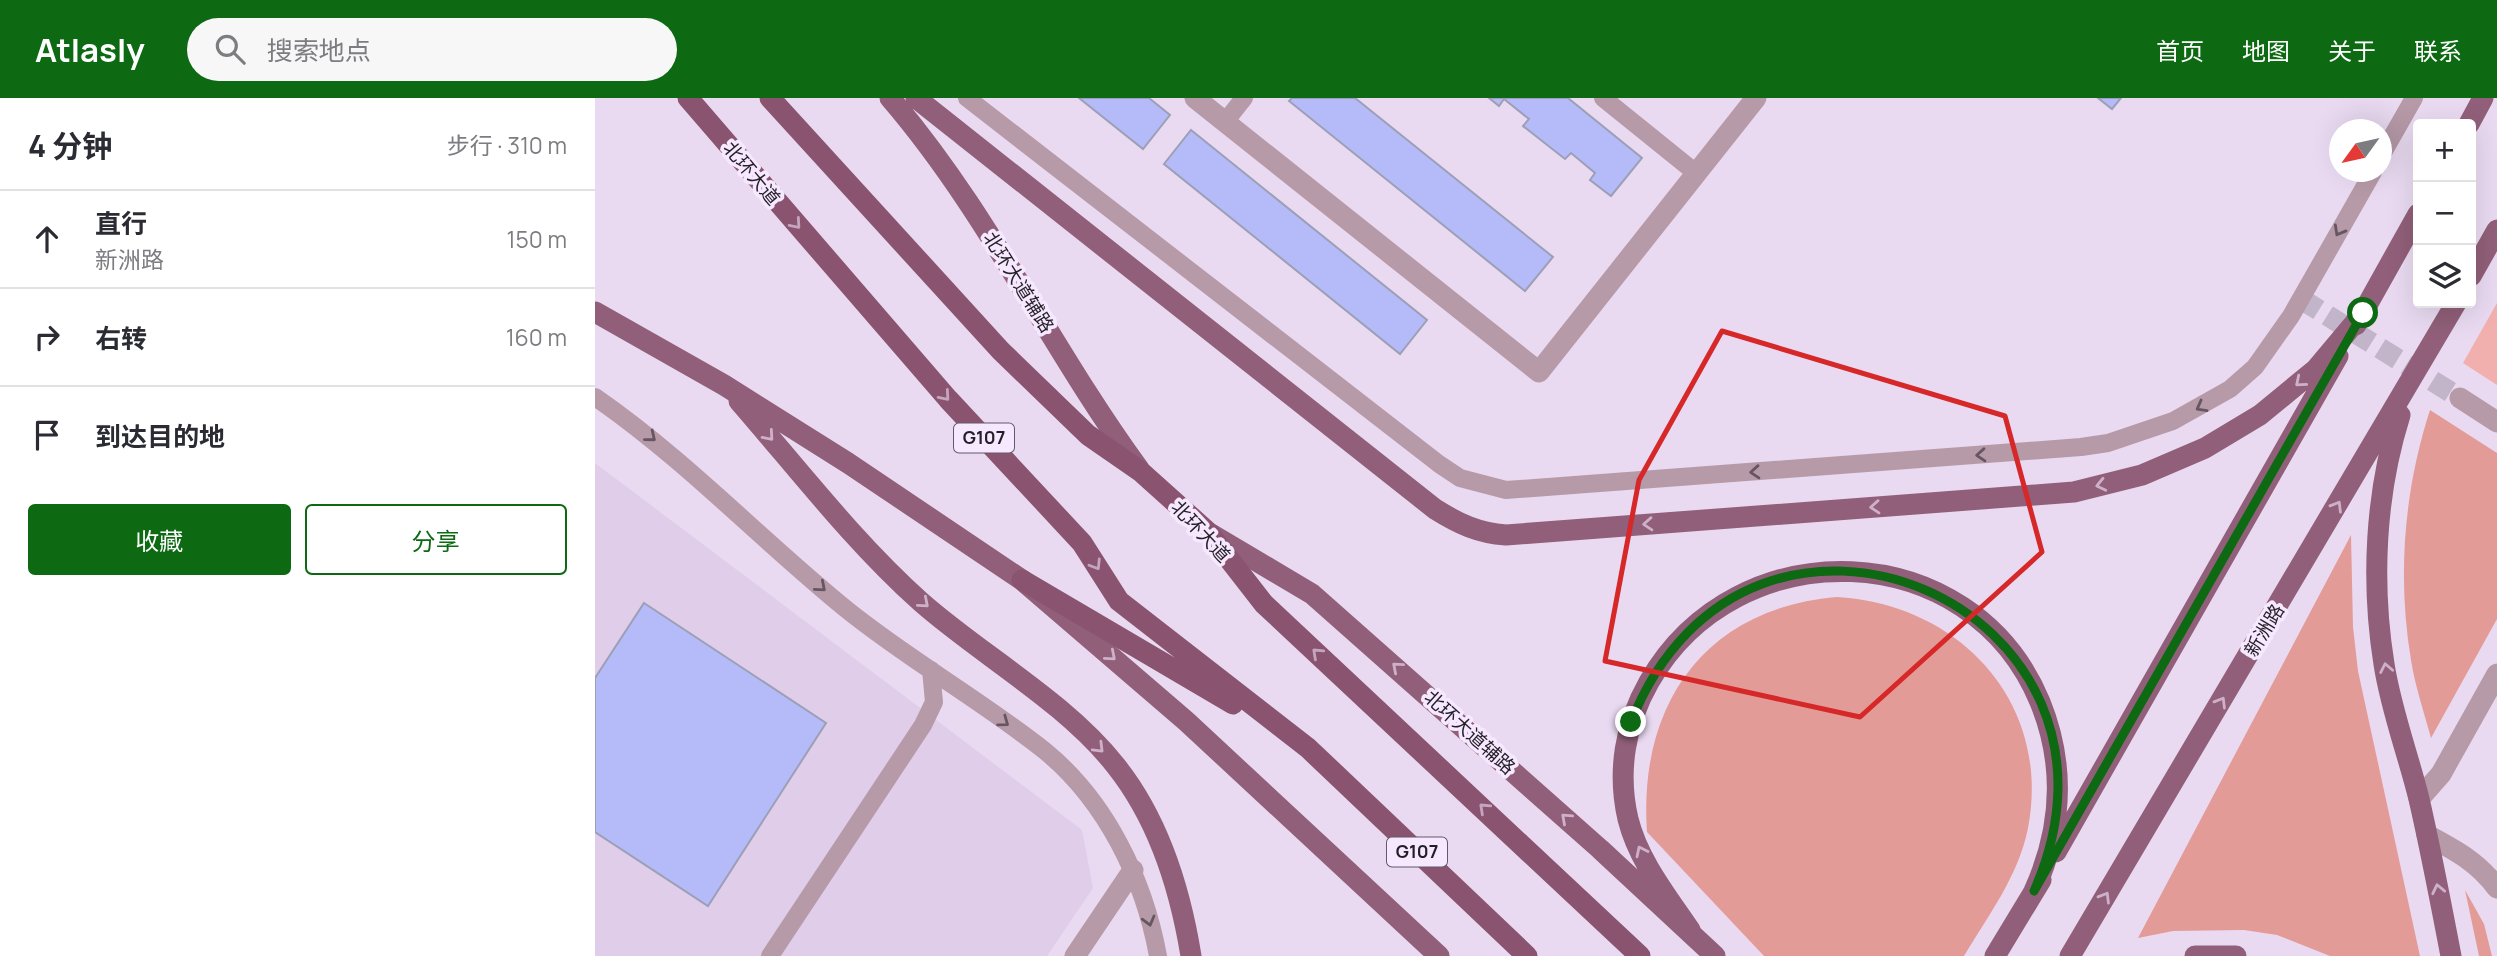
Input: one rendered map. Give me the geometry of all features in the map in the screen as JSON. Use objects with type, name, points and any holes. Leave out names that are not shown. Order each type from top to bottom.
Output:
[{"type":"highway","name":"北环大道","points":[[688,98],[948,399],[1082,543],[1119,601],[1308,748],[1527,956]]},
{"type":"highway","name":"北环大道","points":[[770,98],[1001,351],[1088,435],[1140,471],[1208,532],[1264,604],[1640,956]]},
{"type":"highway","points":[[1022,580],[1308,748]]},
{"type":"main road","name":"北环大道辅路","points":[[891,98],[991,234],[1097,411],[1140,471]]},
{"type":"main road","points":[[916,98],[1435,509],[1463,526],[1487,533],[1506,535],[2074,492],[2142,475],[2205,448],[2260,415],[2316,369],[2363,313]]},
{"type":"main road","points":[[2472,119],[2483,98]]},
{"type":"main road","points":[[1995,956],[2413,223]]},
{"type":"main road","points":[[2476,267],[2497,230]]},
{"type":"main road","name":"新洲路","points":[[2070,956],[2453,308]]},
{"type":"main road","points":[[595,312],[724,385],[848,463],[1022,580],[1186,721],[1439,956]]},
{"type":"main road","points":[[724,385],[875,555],[921,602],[1076,725],[1115,764],[1157,834],[1185,918],[1191,956]]},
{"type":"main road","points":[[2409,385],[2397,424],[2381,504],[2377,585],[2385,667],[2419,799],[2451,956]]},
{"type":"main road","name":"北环大道辅路","points":[[1208,532],[1312,594],[1715,956]]},
{"type":"main road","points":[[1689,930],[1639,849],[1628,820],[1623,754],[1631,722],[1657,667],[1697,622],[1748,589],[1807,573],[1867,572],[1925,588],[1953,602],[1977,620],[2019,664],[2046,718],[2059,776],[2054,835],[2034,891]]},
{"type":"main road","points":[[2195,956],[2236,956]]},
{"type":"street","points":[[1195,98],[1539,372],[1756,98]]},
{"type":"street","points":[[2460,398],[2497,422]]},
{"type":"street","points":[[2419,799],[2441,774],[2497,674]]},
{"type":"street","points":[[2427,835],[2467,857],[2484,870],[2497,888]]},
{"type":"street","points":[[1075,956],[1133,870]]},
{"type":"lane","points":[[967,98],[1439,464],[1460,478],[1506,490],[2081,447],[2141,433],[2205,405],[2230,389],[2255,367],[2291,316],[2367,182]]},
{"type":"lane","points":[[1225,122],[1244,98]]},
{"type":"lane","points":[[1603,98],[1696,173]]},
{"type":"lane","points":[[2392,138],[2414,98]]},
{"type":"lane","points":[[595,397],[650,435],[847,610],[1046,752],[1093,804],[1133,870],[1158,956]]},
{"type":"lane","points":[[770,956],[923,725],[934,702],[931,670]]},
{"type":"highlighted area","points":[[1722,331],[2005,416],[2042,552],[1860,717],[1605,661],[1639,480]]},
{"type":"shaded area","points":[[2497,303],[2497,385],[2463,363]]},
{"type":"shaded area","points":[[2430,410],[2497,453],[2497,619],[2431,738],[2411,660],[2404,597],[2409,502]]},
{"type":"shaded area","points":[[595,463],[1082,830],[1093,888],[1047,956],[595,956]]},
{"type":"shaded area","points":[[2351,535],[2353,627],[2358,671],[2420,956],[2330,956],[2277,935],[2244,930],[2173,931],[2138,938]]},
{"type":"shaded area","points":[[1837,597],[1881,604],[1922,618],[1957,640],[1987,668],[2010,701],[2025,740],[2032,782],[2024,845],[2002,895],[1964,956],[1764,956],[1647,832],[1647,786],[1654,743],[1668,704],[1689,671],[1717,642],[1750,620],[1791,605]]},
{"type":"shaded area","points":[[2465,890],[2484,924],[2492,956],[2479,956]]},
{"type":"building","points":[[1079,98],[1149,98],[1170,115],[1143,149]]},
{"type":"building","points":[[1292,98],[1355,98],[1553,257],[1525,291],[1289,101]]},
{"type":"building","points":[[1489,98],[1568,98],[1642,158],[1611,196],[1590,180],[1595,173],[1571,153],[1565,159],[1523,126],[1529,119],[1504,99],[1499,106]]},
{"type":"building","points":[[2098,98],[2121,98],[2112,109]]},
{"type":"building","points":[[1191,130],[1427,320],[1400,354],[1164,164]]},
{"type":"building","points":[[644,603],[826,723],[708,906],[595,832],[595,678]]},
{"type":"tunnel","points":[[2301,299],[2460,398]]},
{"type":"route","points":[[1631,722],[1657,667],[1676,643],[1697,622],[1748,589],[1777,579],[1836,570],[1897,578],[1925,588],[1953,602],[2000,640],[2035,690],[2046,718],[2059,776],[2058,806],[2046,864],[2034,891],[2363,313]]}]
